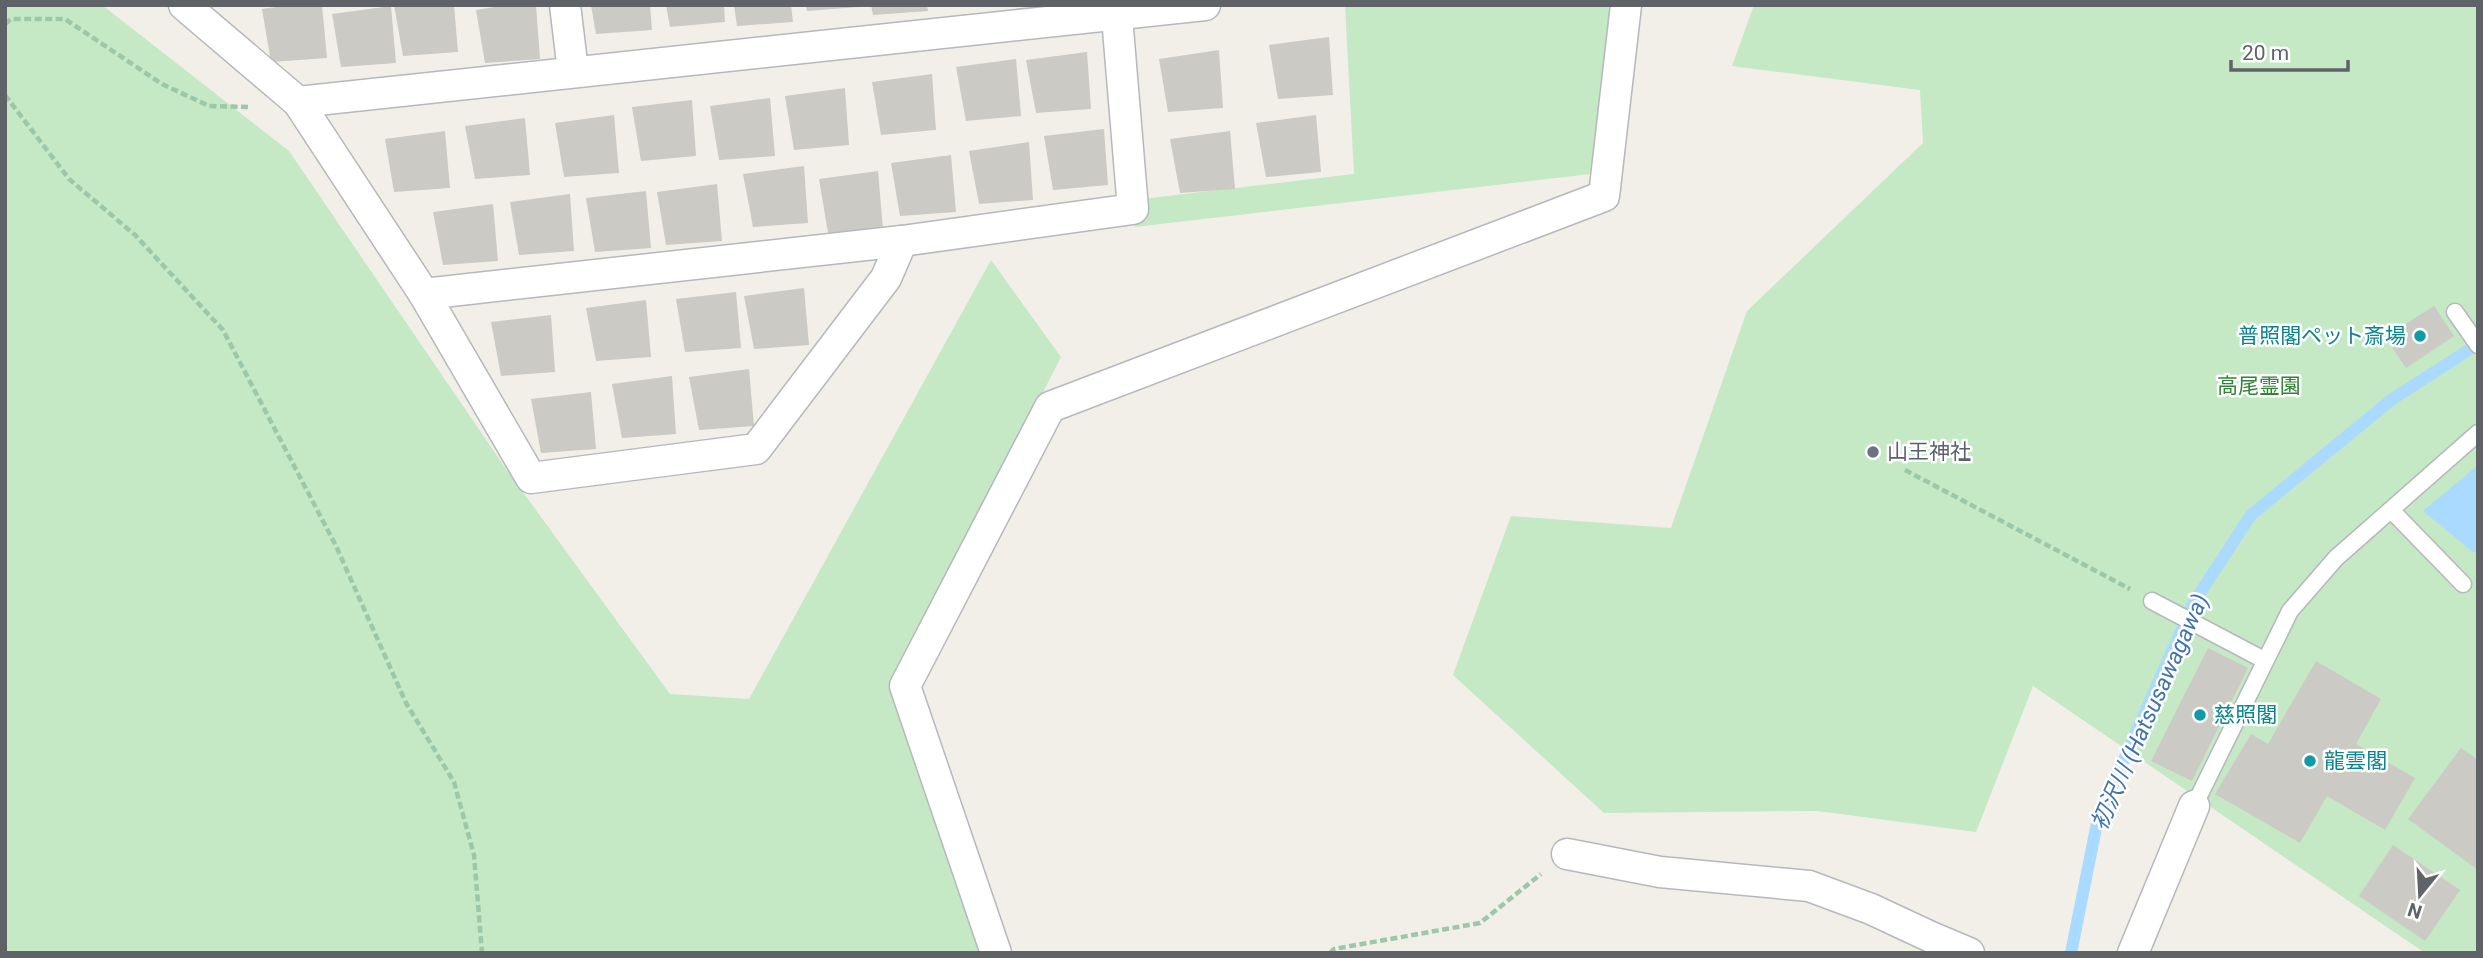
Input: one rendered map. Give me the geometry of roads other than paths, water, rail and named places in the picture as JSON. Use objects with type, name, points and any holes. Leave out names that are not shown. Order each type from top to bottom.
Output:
[{"type":"street","points":[[184,5],[298,103],[424,294],[531,478],[756,449],[886,278],[902,241]]},
{"type":"street","points":[[565,5],[573,71]]},
{"type":"street","points":[[298,103],[1116,10],[1205,5]]},
{"type":"street","points":[[996,953],[905,686],[1050,407],[1604,196],[1626,5]]},
{"type":"street","points":[[424,294],[902,241],[1133,209],[1116,10]]},
{"type":"street","points":[[2133,953],[2194,806]]},
{"type":"street","points":[[1567,854],[1660,872],[1809,886],[1871,909],[1969,953]]},
{"type":"lane","points":[[2455,312],[2478,345]]},
{"type":"lane","points":[[2194,806],[2290,611],[2336,558],[2478,433]]},
{"type":"lane","points":[[2390,510],[2463,584]]},
{"type":"lane","points":[[2152,601],[2264,660]]},
{"type":"water","points":[[2478,465],[2478,549],[2474,553],[2423,511]]},
{"type":"waterway","name":"初沢川 (Hatsusawagawa)","points":[[2071,953],[2098,818],[2194,602],[2251,515],[2391,400],[2478,344]]},
{"type":"place","name":"普照閣ペット斎場","points":[[2420,336]]},
{"type":"place","name":"山王神社","points":[[1873,452]]},
{"type":"place","name":"慈照閣","points":[[2200,715]]},
{"type":"place","name":"龍雲閣","points":[[2310,761]]},
{"type":"park label","name":"高尾霊園","points":[[2259,386]]}]
